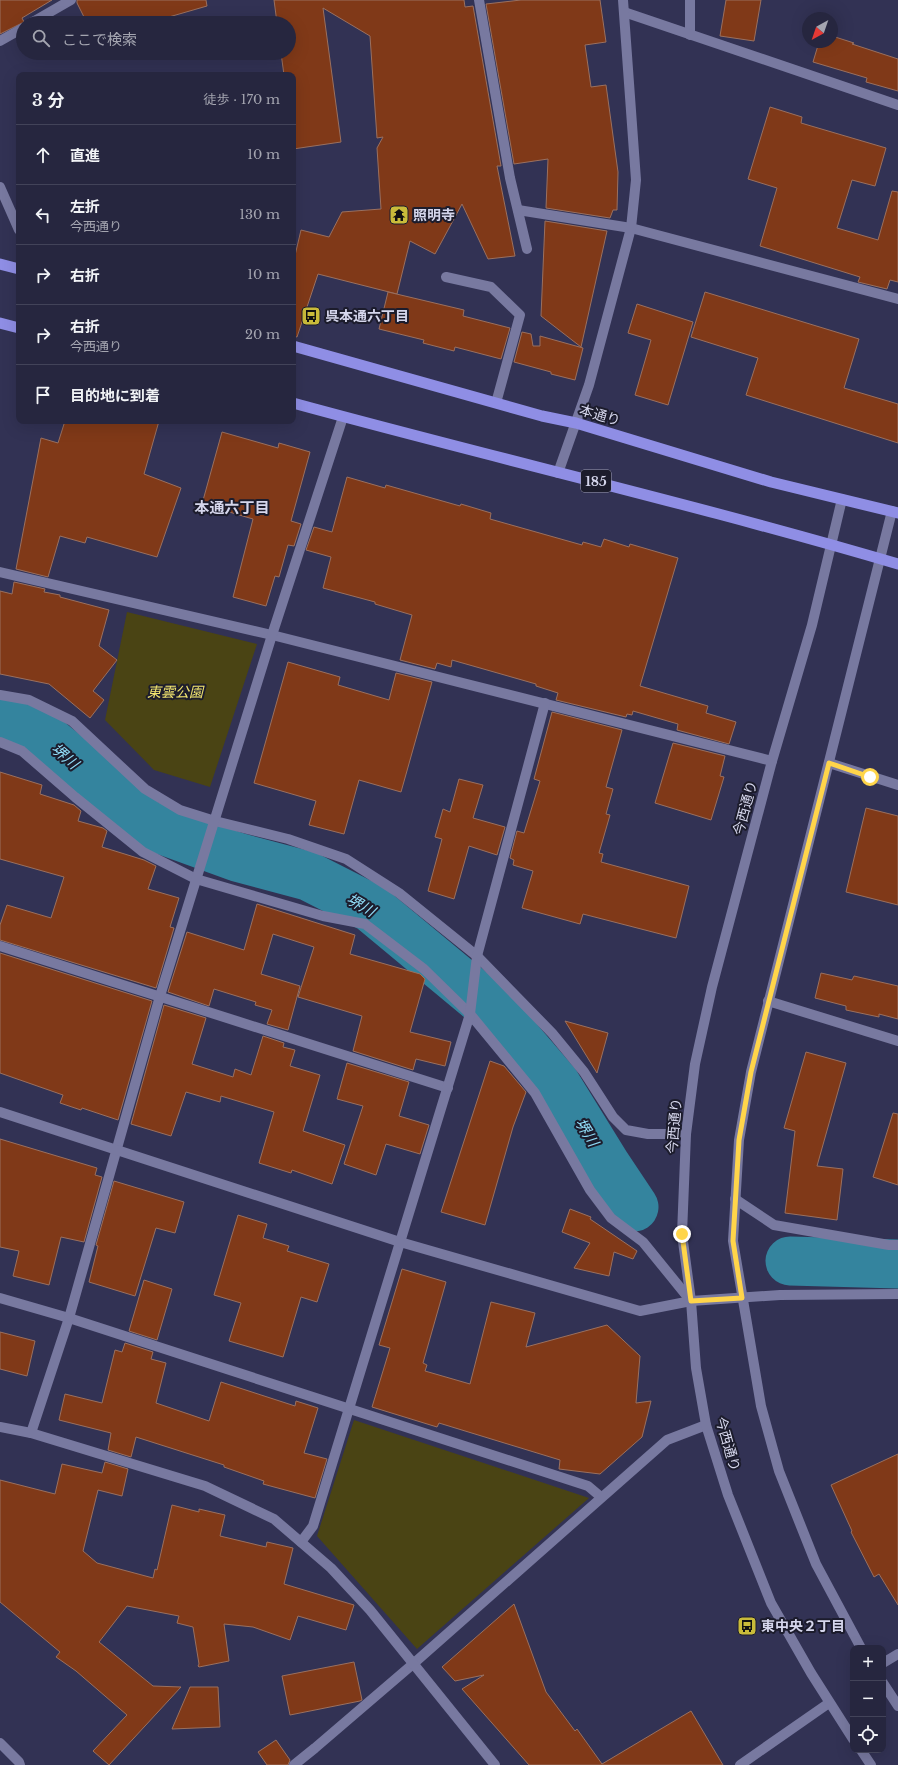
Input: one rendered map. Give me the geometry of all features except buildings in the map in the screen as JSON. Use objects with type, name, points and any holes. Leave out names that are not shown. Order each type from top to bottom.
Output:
[{"type":"highway","points":[[0,264],[16,268]]},
{"type":"highway","points":[[0,323],[16,327]]},
{"type":"highway","name":"本通り","points":[[296,347],[542,416],[576,423],[772,482],[895,512]]},
{"type":"highway","name":"185","points":[[296,404],[558,473],[591,480],[898,564]]},
{"type":"street","points":[[43,16],[71,0]]},
{"type":"street","points":[[479,0],[510,178],[528,249]]},
{"type":"street","points":[[558,473],[589,385],[631,228],[636,180],[623,0]]},
{"type":"street","points":[[690,0],[690,34]]},
{"type":"street","points":[[624,12],[898,106]]},
{"type":"street","points":[[0,41],[16,32]]},
{"type":"street","points":[[0,188],[16,223]]},
{"type":"street","points":[[518,210],[631,228],[898,299]]},
{"type":"street","points":[[446,278],[491,287],[520,315],[496,403]]},
{"type":"street","points":[[31,1434],[69,1318],[160,996],[272,635],[343,417]]},
{"type":"street","name":"今西通り","points":[[842,499],[812,625],[772,761],[712,987],[695,1064],[686,1134],[682,1234],[691,1301],[696,1368],[706,1425],[728,1495],[772,1603],[829,1704],[850,1735]]},
{"type":"street","points":[[859,1645],[816,1564],[779,1471],[761,1406],[733,1241],[739,1140],[751,1072],[881,559],[895,512]]},
{"type":"street","points":[[0,572],[272,635],[772,761]]},
{"type":"street","points":[[0,695],[29,700],[72,721],[146,789],[180,810],[215,821],[288,839],[346,859],[399,893],[477,958],[552,1033],[584,1072],[612,1117],[626,1130],[648,1134],[686,1134]]},
{"type":"street","points":[[301,1542],[313,1526],[470,1014],[477,958],[545,703]]},
{"type":"street","points":[[0,742],[22,751],[75,797],[143,852],[196,879],[323,916],[365,924],[424,969],[470,1014],[535,1093],[590,1190],[611,1218],[643,1242],[691,1301]]},
{"type":"street","points":[[829,763],[898,786]]},
{"type":"street","points":[[0,946],[448,1088]]},
{"type":"street","points":[[768,1001],[898,1041]]},
{"type":"street","points":[[0,1112],[118,1149],[400,1242],[640,1311],[691,1301],[780,1295],[898,1294]]},
{"type":"street","points":[[735,1199],[774,1224],[889,1245],[898,1245]]},
{"type":"street","points":[[0,1298],[69,1318],[588,1486],[601,1497]]},
{"type":"street","points":[[294,1765],[413,1664],[667,1440],[706,1425]]},
{"type":"street","points":[[0,1427],[31,1434],[205,1486],[274,1519],[331,1568],[365,1605],[496,1765]]},
{"type":"street","points":[[886,1661],[898,1654]]},
{"type":"street","points":[[886,1688],[898,1706]]},
{"type":"street","points":[[740,1765],[829,1704]]},
{"type":"street","points":[[0,1743],[19,1762],[20,1765]]},
{"type":"street","points":[[863,1753],[871,1765]]},
{"type":"green space","name":"東雲公園","points":[[127,612],[257,644],[210,787],[154,770],[105,720]]},
{"type":"green space","points":[[354,1420],[589,1498],[417,1649],[317,1536]]},
{"type":"waterway","name":"堺川","points":[[0,721],[34,729],[85,770],[146,824],[237,857],[308,876],[371,908],[489,1006],[556,1084],[634,1207]]},
{"type":"waterway","name":"堺川","points":[[790,1261],[898,1264]]},
{"type":"place","name":"照明寺","points":[[399,215]]},
{"type":"place","name":"呉本通六丁目","points":[[311,316]]},
{"type":"place","name":"東中央２丁目","points":[[747,1626]]},
{"type":"district","name":"本通六丁目","points":[[232,507]]},
{"type":"route","points":[[682,1234],[691,1301],[742,1298],[733,1241],[739,1140],[751,1072],[768,1001],[829,763],[870,777]]}]
